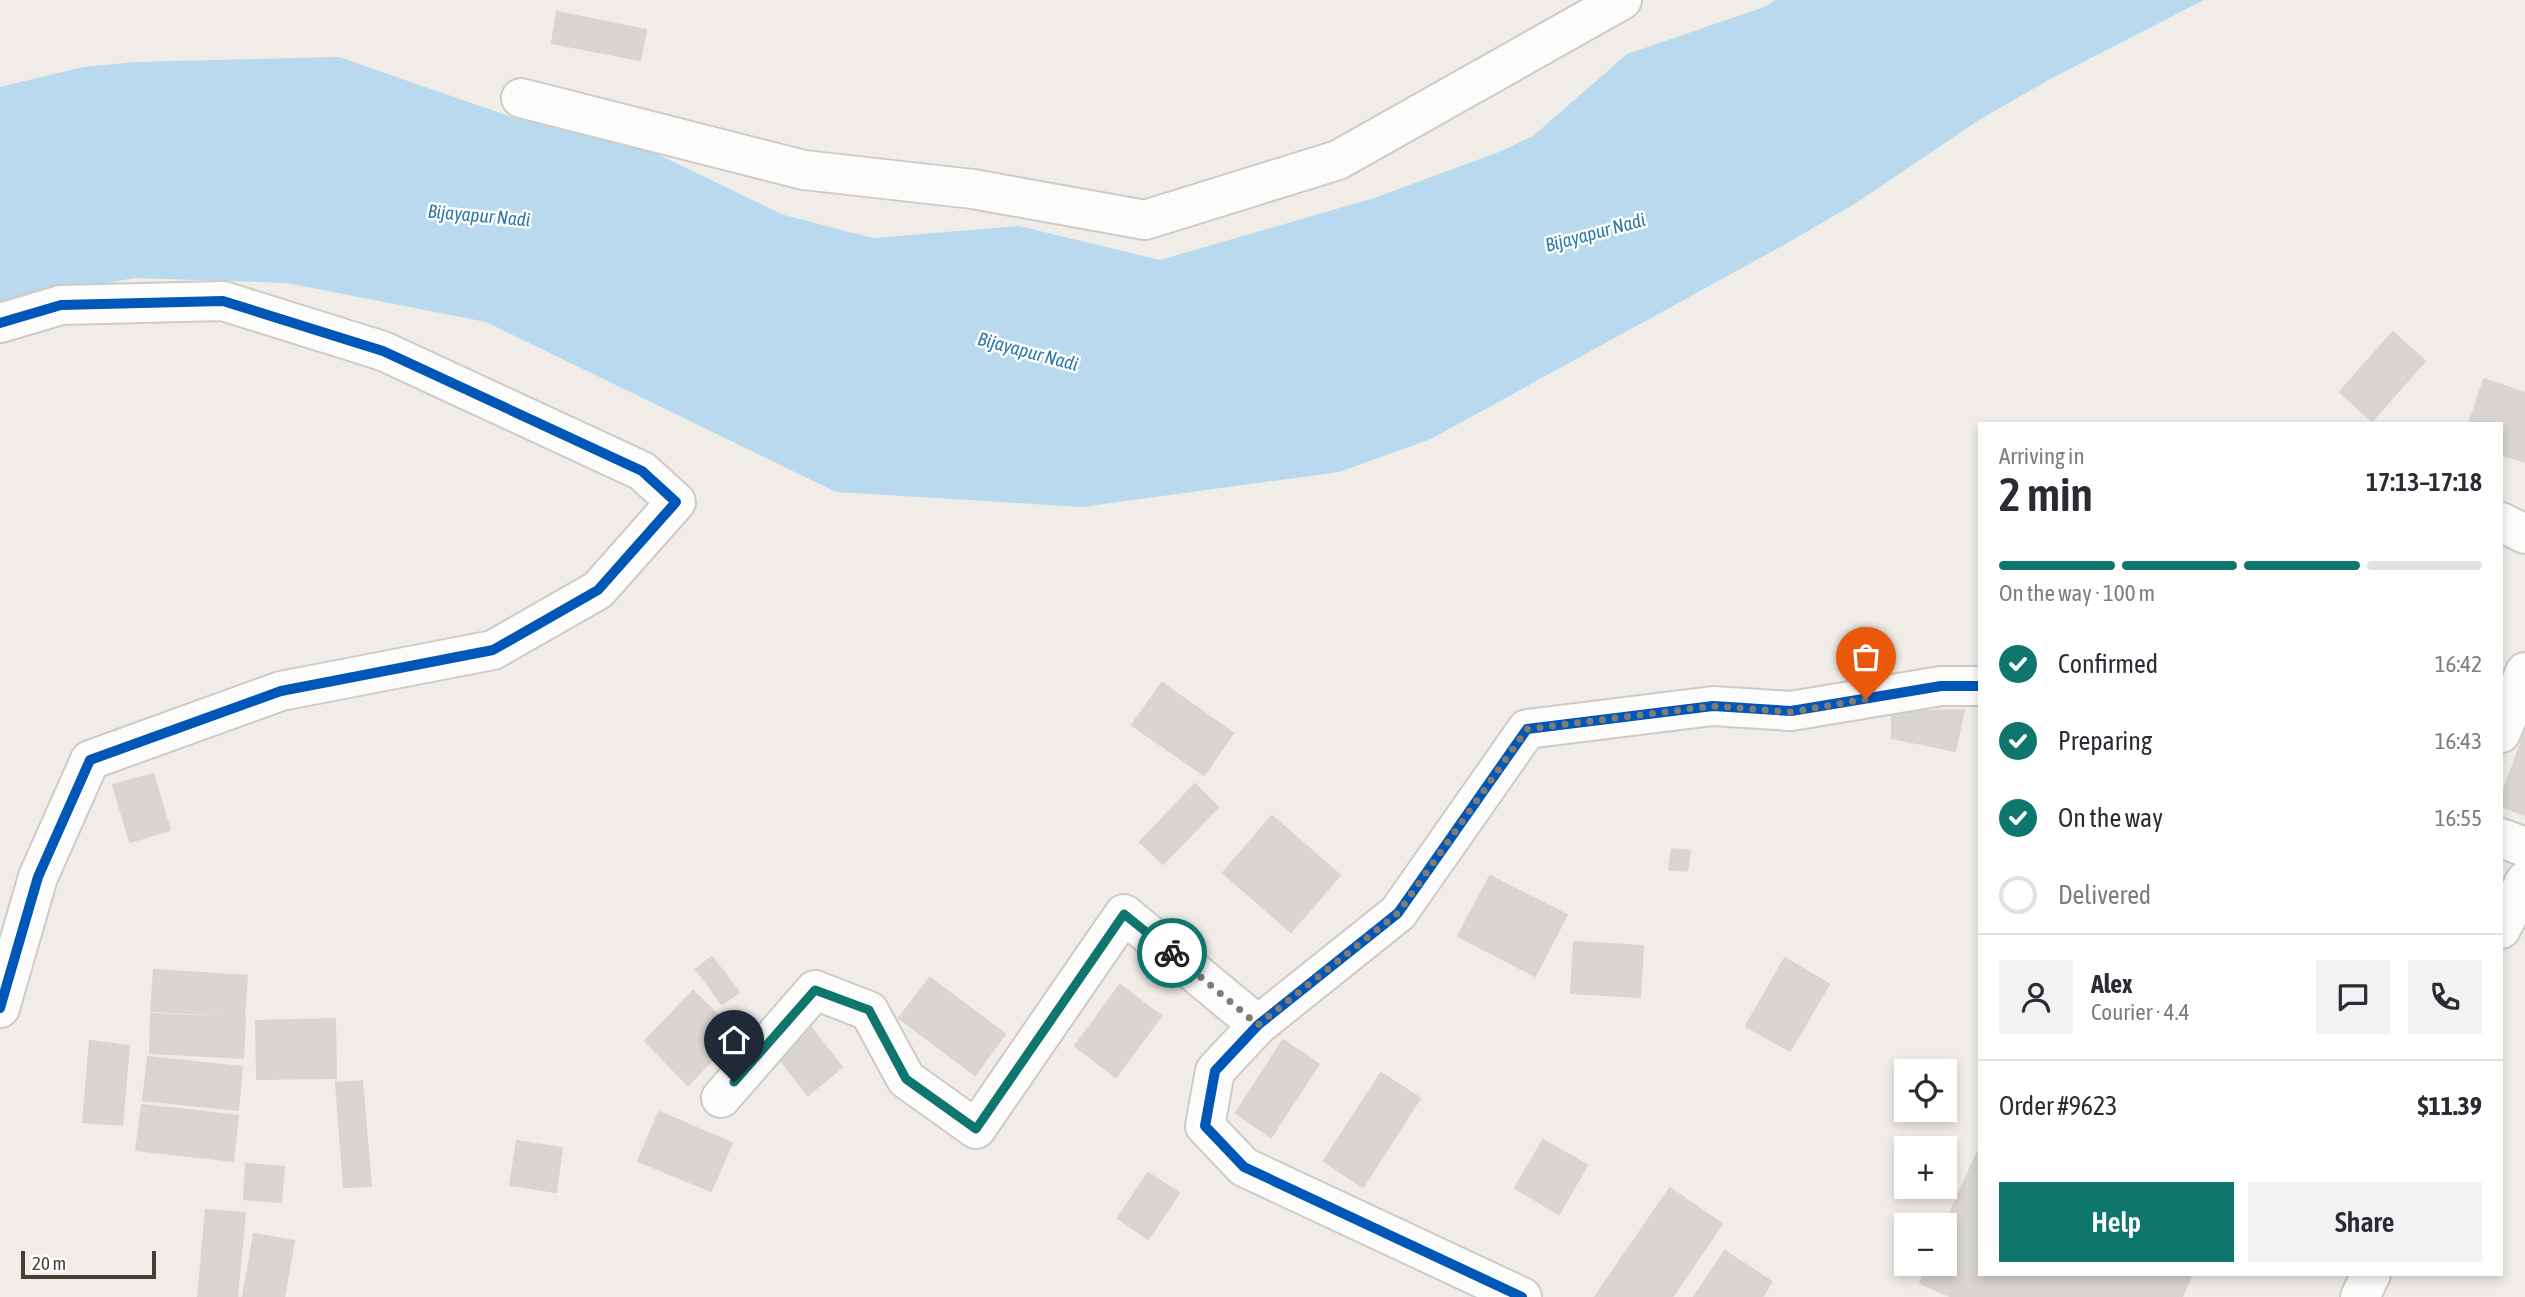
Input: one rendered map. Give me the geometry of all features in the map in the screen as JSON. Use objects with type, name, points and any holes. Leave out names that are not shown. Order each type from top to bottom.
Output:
[{"type":"street","points":[[521,98],[804,170],[973,189],[1145,220],[1338,160],[1622,0]]},
{"type":"street","points":[[0,323],[61,305],[223,301],[383,351],[642,471],[676,502],[598,590],[493,650],[281,691],[90,760],[38,877],[0,1008]]},
{"type":"street","points":[[2503,523],[2525,534]]},
{"type":"street","points":[[2503,728],[2525,672]]},
{"type":"street","points":[[1522,1297],[1244,1167],[1205,1126],[1215,1070],[1258,1025],[1398,913],[1527,729],[1713,706],[1791,712],[1941,686],[1978,686]]},
{"type":"street","points":[[2503,839],[2525,847]]},
{"type":"street","points":[[2503,925],[2525,881]]},
{"type":"street","points":[[721,1098],[815,990],[869,1010],[906,1079],[976,1129],[1124,914],[1258,1025]]},
{"type":"street","points":[[2360,1297],[2370,1276]]},
{"type":"water","name":"Bijayapur Nadi","points":[[1776,0],[2204,0],[2052,78],[1979,120],[1856,203],[1431,439],[1339,472],[1082,507],[836,492],[486,322],[287,283],[135,278],[61,291],[0,311],[0,87],[83,67],[136,62],[339,57],[514,118],[632,142],[784,215],[873,238],[1019,226],[1160,260],[1374,198],[1499,152],[1533,136],[1627,54],[1764,7]]},
{"type":"building","points":[[557,12],[646,30],[640,60],[552,43]]},
{"type":"building","points":[[2393,332],[2425,361],[2372,421],[2340,392]]},
{"type":"building","points":[[2484,379],[2525,393],[2525,462],[2503,455],[2503,422],[2470,422]]},
{"type":"building","points":[[1162,683],[1233,733],[1204,775],[1132,725]]},
{"type":"building","points":[[1964,710],[1955,751],[1892,738],[1892,712]]},
{"type":"building","points":[[2525,732],[2525,815],[2503,807],[2503,792]]},
{"type":"building","points":[[153,774],[170,830],[130,842],[113,785]]},
{"type":"building","points":[[1195,784],[1218,807],[1163,864],[1140,842]]},
{"type":"building","points":[[1272,816],[1340,875],[1291,932],[1223,873]]},
{"type":"building","points":[[1672,849],[1690,851],[1687,871],[1669,869]]},
{"type":"building","points":[[1490,876],[1567,915],[1535,976],[1458,936]]},
{"type":"building","points":[[1574,942],[1643,946],[1640,997],[1571,993]]},
{"type":"building","points":[[712,957],[739,992],[722,1004],[696,969]]},
{"type":"building","points":[[1785,958],[1829,984],[1790,1051],[1746,1026]]},
{"type":"building","points":[[154,970],[247,976],[244,1016],[151,1011]]},
{"type":"building","points":[[930,978],[1005,1034],[975,1075],[899,1018]]},
{"type":"building","points":[[1120,985],[1161,1016],[1116,1077],[1075,1046]]},
{"type":"building","points":[[693,991],[737,1034],[688,1085],[645,1041]]},
{"type":"building","points":[[151,1014],[245,1018],[243,1058],[150,1053]]},
{"type":"building","points":[[335,1019],[336,1078],[257,1079],[256,1021]]},
{"type":"building","points":[[805,1020],[842,1067],[808,1095],[770,1047]]},
{"type":"building","points":[[1283,1040],[1319,1064],[1271,1137],[1236,1113]]},
{"type":"building","points":[[90,1041],[129,1046],[122,1125],[83,1122]]},
{"type":"building","points":[[148,1057],[242,1067],[238,1110],[143,1100]]},
{"type":"building","points":[[1381,1073],[1420,1098],[1363,1187],[1324,1161]]},
{"type":"building","points":[[362,1081],[371,1186],[344,1187],[336,1083]]},
{"type":"building","points":[[142,1105],[238,1116],[233,1161],[136,1150]]},
{"type":"building","points":[[659,1112],[732,1143],[711,1191],[638,1161]]},
{"type":"building","points":[[1543,1140],[1587,1165],[1559,1214],[1515,1188]]},
{"type":"building","points":[[517,1141],[562,1148],[556,1192],[510,1185]]},
{"type":"building","points":[[1977,1153],[1978,1276],[2191,1276],[2182,1297],[1952,1297],[1920,1283],[1923,1276],[1957,1276],[1957,1213],[1950,1213]]},
{"type":"building","points":[[246,1164],[284,1167],[281,1202],[244,1199]]},
{"type":"building","points":[[1148,1173],[1179,1193],[1148,1239],[1118,1218]]},
{"type":"building","points":[[1670,1188],[1722,1224],[1672,1297],[1595,1297]]},
{"type":"building","points":[[206,1210],[245,1213],[237,1297],[198,1297]]},
{"type":"building","points":[[254,1234],[294,1241],[284,1297],[243,1297]]},
{"type":"building","points":[[1725,1251],[1772,1282],[1762,1297],[1694,1297]]},
{"type":"cycle path","points":[[0,323],[61,305],[223,301],[383,351],[642,471],[676,502],[598,590],[493,650],[281,691],[90,760],[38,877],[0,1008]]},
{"type":"cycle path","points":[[1522,1297],[1244,1167],[1205,1126],[1215,1071],[1258,1025],[1398,913],[1527,729],[1713,706],[1791,711],[1941,686],[1978,686]]},
{"type":"way so far","points":[[1172,953],[1258,1025],[1398,913],[1527,729],[1713,706],[1791,712],[1866,699]]},
{"type":"route","points":[[734,1082],[815,990],[869,1010],[906,1079],[976,1129],[1124,914],[1172,953]]}]
